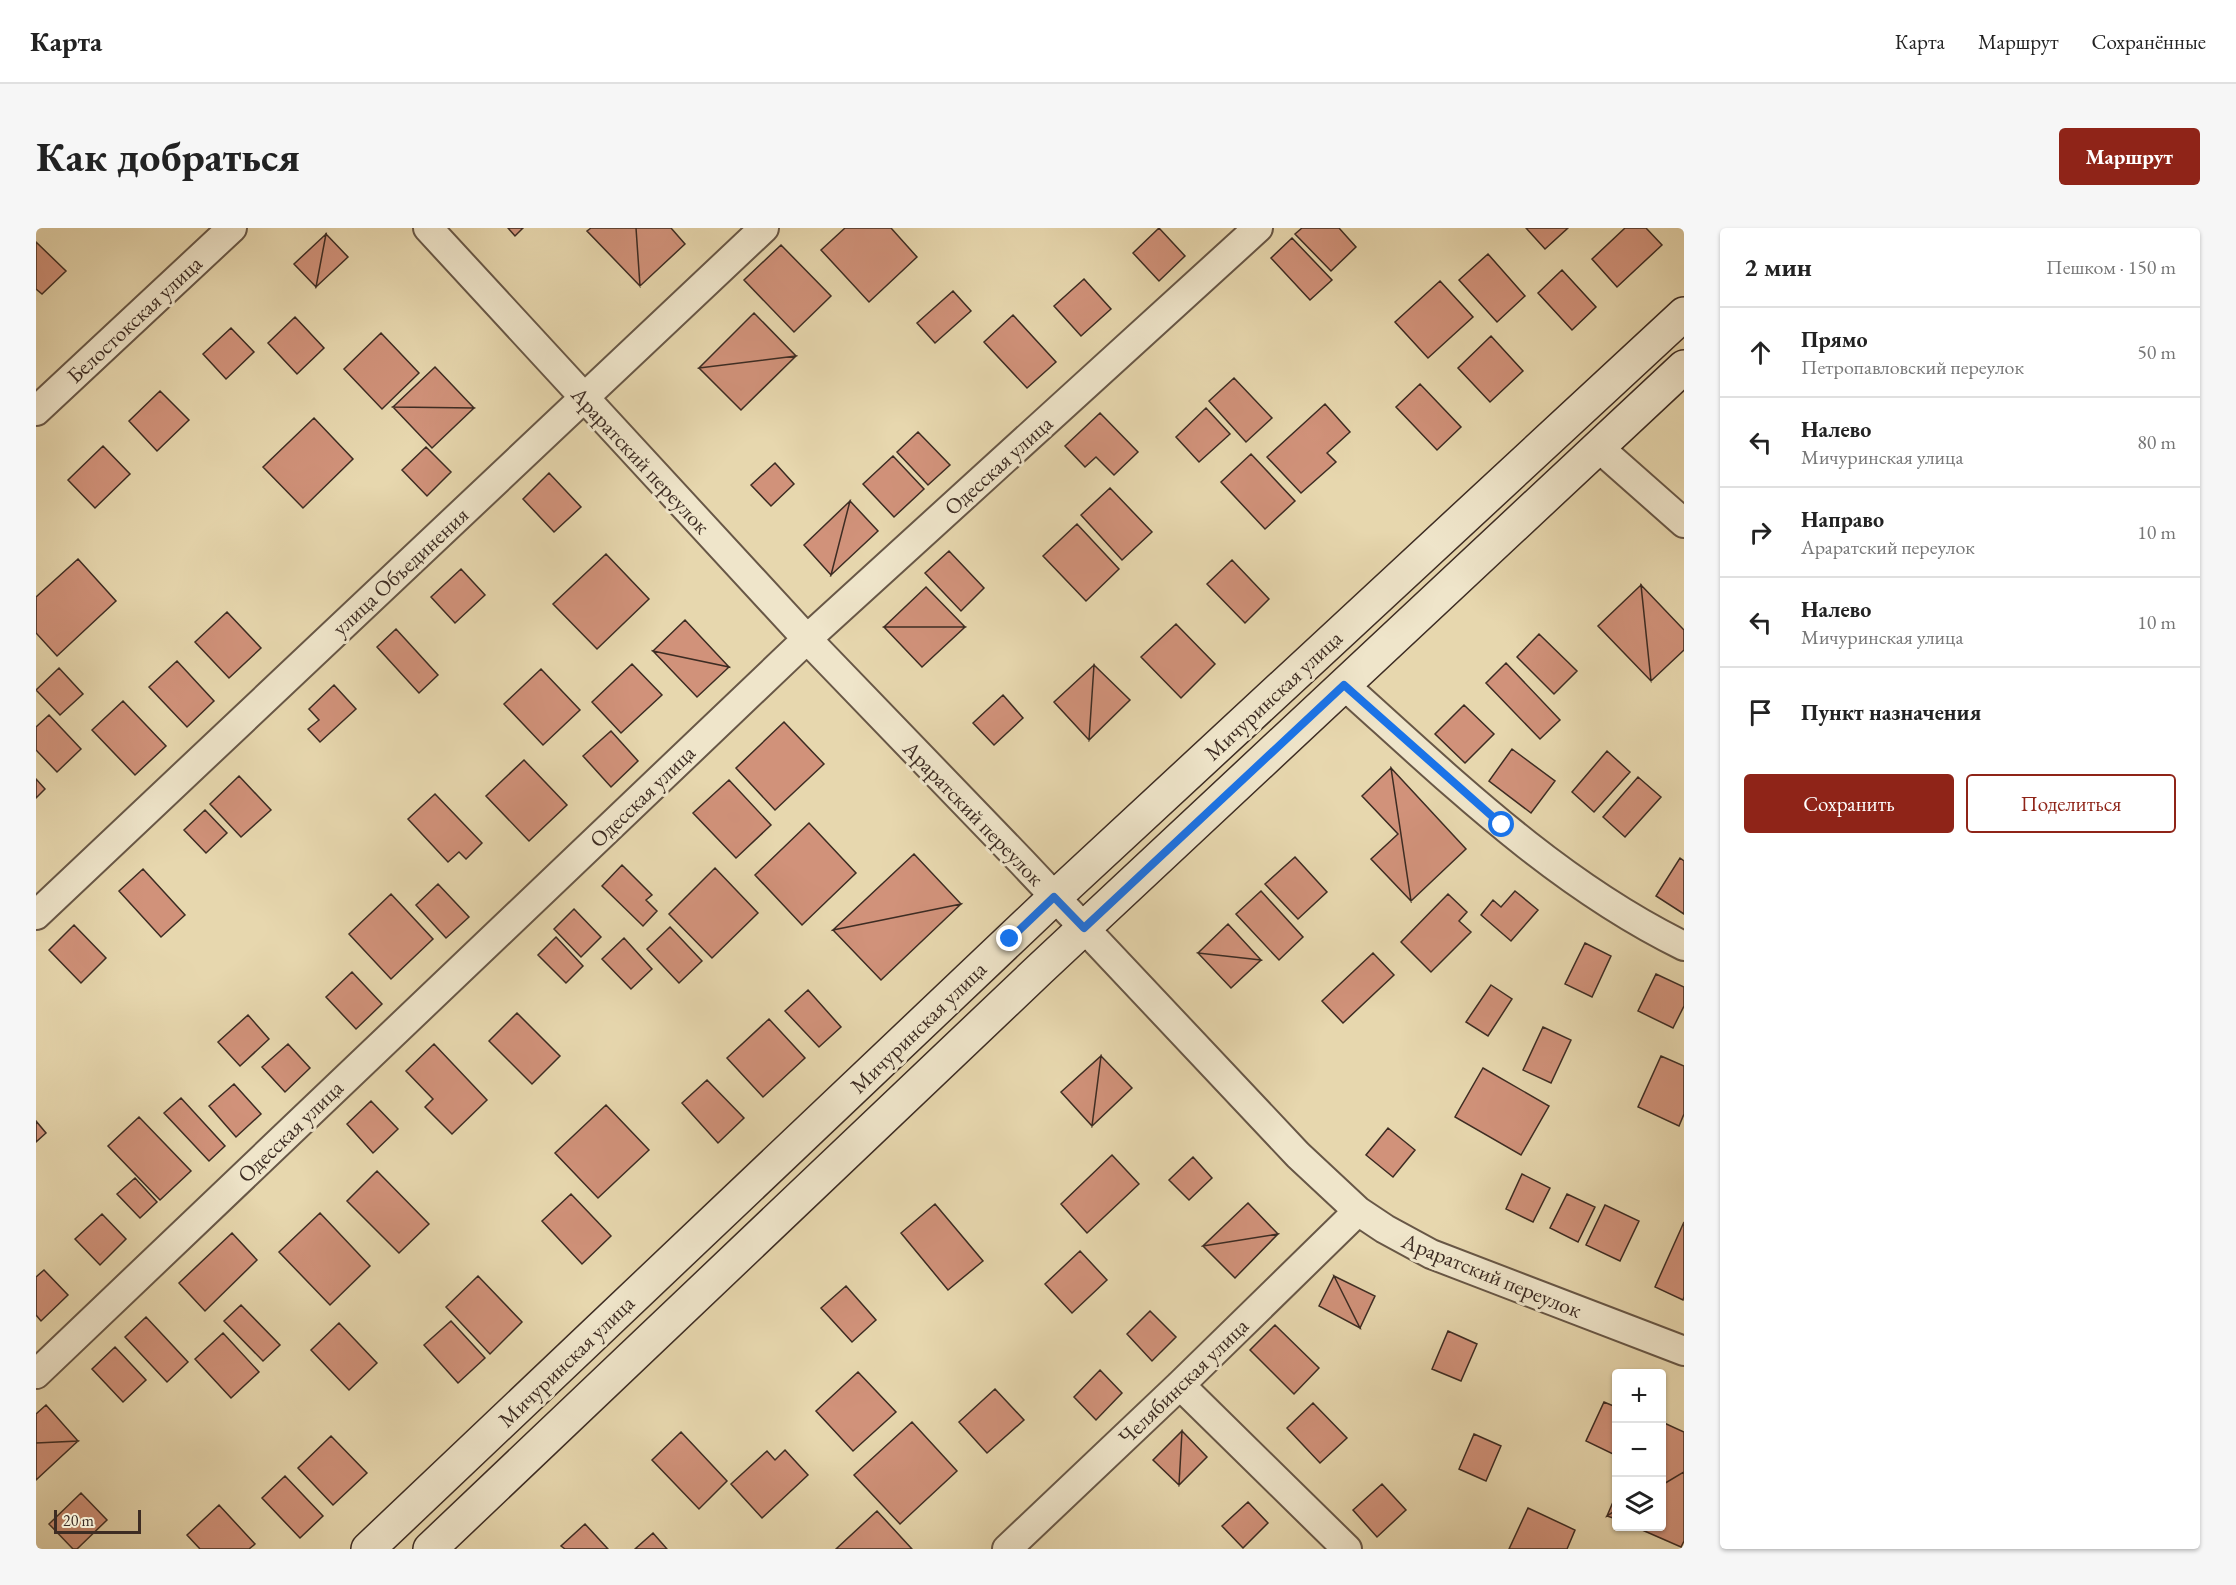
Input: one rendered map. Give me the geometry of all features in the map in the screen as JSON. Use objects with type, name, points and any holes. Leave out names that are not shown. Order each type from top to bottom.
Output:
[{"type":"main road","name":"Мичуринская улица","points":[[368,1549],[1054,897],[1684,314]]},
{"type":"main road","name":"Мичуринская улица","points":[[430,1549],[1084,928],[1684,367]]},
{"type":"street","name":"Белостокская улица","points":[[36,411],[232,228]]},
{"type":"street","name":"Араратский переулок","points":[[428,228],[807,639],[1298,1155],[1358,1211],[1385,1229],[1431,1254],[1684,1351]]},
{"type":"street","name":"улица Объединения","points":[[36,915],[764,228]]},
{"type":"street","name":"Одесская улица","points":[[36,1374],[807,639],[1258,228]]},
{"type":"street","points":[[1598,447],[1684,523]]},
{"type":"street","points":[[1344,685],[1502,825],[1572,879],[1659,934],[1684,946]]},
{"type":"street","name":"Челябинская улица","points":[[1007,1549],[1180,1385],[1358,1211]]},
{"type":"street","points":[[1180,1385],[1347,1549]]},
{"type":"building","points":[[508,228],[523,228],[515,236]]},
{"type":"building","points":[[591,228],[636,228],[640,286],[587,231]]},
{"type":"building","points":[[636,228],[671,228],[685,244],[640,286]]},
{"type":"building","points":[[845,228],[891,228],[917,257],[869,302],[821,250]]},
{"type":"building","points":[[1159,228],[1185,256],[1159,281],[1133,253]]},
{"type":"building","points":[[1302,228],[1339,228],[1356,247],[1331,271],[1295,234]]},
{"type":"building","points":[[1526,228],[1568,228],[1545,249]]},
{"type":"building","points":[[1625,228],[1646,228],[1662,245],[1617,287],[1592,259]]},
{"type":"building","points":[[326,234],[316,287],[294,264]]},
{"type":"building","points":[[326,234],[348,257],[316,287]]},
{"type":"building","points":[[1292,238],[1332,280],[1310,300],[1271,258]]},
{"type":"building","points":[[36,242],[66,271],[42,294],[36,289]]},
{"type":"building","points":[[781,245],[831,296],[794,332],[744,280]]},
{"type":"building","points":[[1488,254],[1525,296],[1497,322],[1459,280]]},
{"type":"building","points":[[1562,270],[1596,307],[1572,330],[1538,293]]},
{"type":"building","points":[[1084,279],[1111,309],[1081,336],[1054,306]]},
{"type":"building","points":[[1440,281],[1473,317],[1428,358],[1395,322]]},
{"type":"building","points":[[953,291],[971,311],[935,343],[917,323]]},
{"type":"building","points":[[754,313],[796,356],[699,368]]},
{"type":"building","points":[[1013,315],[1056,362],[1027,388],[984,342]]},
{"type":"building","points":[[295,317],[324,348],[297,374],[268,343]]},
{"type":"building","points":[[231,328],[254,352],[226,379],[203,354]]},
{"type":"building","points":[[381,333],[419,373],[382,409],[344,369]]},
{"type":"building","points":[[1491,336],[1523,371],[1490,402],[1458,368]]},
{"type":"building","points":[[796,356],[741,410],[699,368]]},
{"type":"building","points":[[435,367],[474,408],[393,407]]},
{"type":"building","points":[[1234,378],[1272,418],[1246,442],[1209,401]]},
{"type":"building","points":[[1420,384],[1461,427],[1437,450],[1396,407]]},
{"type":"building","points":[[160,391],[189,420],[157,451],[129,421]]},
{"type":"building","points":[[1325,404],[1350,432],[1327,453],[1336,462],[1301,493],[1267,457]]},
{"type":"building","points":[[393,407],[474,408],[432,448]]},
{"type":"building","points":[[1206,408],[1230,434],[1199,462],[1176,437]]},
{"type":"building","points":[[1100,413],[1138,452],[1114,475],[1096,457],[1085,467],[1065,446]]},
{"type":"building","points":[[314,418],[353,459],[303,508],[263,467]]},
{"type":"building","points":[[918,432],[950,465],[928,485],[897,452]]},
{"type":"building","points":[[103,446],[130,474],[95,508],[68,480]]},
{"type":"building","points":[[426,447],[451,472],[427,496],[402,470]]},
{"type":"building","points":[[1251,454],[1295,501],[1265,529],[1221,482]]},
{"type":"building","points":[[893,456],[924,489],[894,517],[863,484]]},
{"type":"building","points":[[775,463],[794,484],[771,506],[751,485]]},
{"type":"building","points":[[549,473],[581,507],[554,532],[523,499]]},
{"type":"building","points":[[1110,488],[1152,532],[1122,560],[1081,515]]},
{"type":"building","points":[[850,501],[831,575],[804,545]]},
{"type":"building","points":[[850,501],[878,531],[831,575]]},
{"type":"building","points":[[1077,524],[1119,569],[1086,601],[1043,556]]},
{"type":"building","points":[[949,551],[984,588],[961,611],[925,573]]},
{"type":"building","points":[[606,554],[649,599],[597,649],[553,604]]},
{"type":"building","points":[[78,559],[116,601],[57,656],[36,633],[36,597]]},
{"type":"building","points":[[1232,560],[1269,599],[1245,623],[1207,584]]},
{"type":"building","points":[[461,569],[485,595],[455,623],[431,597]]},
{"type":"building","points":[[1641,585],[1651,681],[1598,626]]},
{"type":"building","points":[[1641,585],[1684,630],[1684,650],[1651,681]]},
{"type":"building","points":[[926,587],[965,627],[884,627]]},
{"type":"building","points":[[227,612],[261,648],[229,678],[195,642]]},
{"type":"building","points":[[685,620],[729,667],[653,651]]},
{"type":"building","points":[[1176,624],[1215,664],[1181,698],[1141,657]]},
{"type":"building","points":[[884,627],[965,627],[922,667]]},
{"type":"building","points":[[396,629],[438,675],[419,693],[377,647]]},
{"type":"building","points":[[1539,634],[1577,671],[1554,694],[1517,657]]},
{"type":"building","points":[[653,651],[729,667],[697,697]]},
{"type":"building","points":[[177,661],[214,701],[187,727],[149,687]]},
{"type":"building","points":[[1506,663],[1560,720],[1540,739],[1486,683]]},
{"type":"building","points":[[632,664],[662,695],[621,733],[592,702]]},
{"type":"building","points":[[1094,665],[1130,700],[1089,740]]},
{"type":"building","points":[[1094,665],[1089,740],[1054,702]]},
{"type":"building","points":[[59,668],[83,694],[60,715],[36,690]]},
{"type":"building","points":[[541,669],[580,710],[543,745],[504,704]]},
{"type":"building","points":[[334,685],[356,709],[320,742],[308,729],[319,720],[309,709]]},
{"type":"building","points":[[1003,695],[1023,718],[994,745],[973,723]]},
{"type":"building","points":[[123,701],[166,746],[135,775],[92,730]]},
{"type":"building","points":[[1464,705],[1494,734],[1465,763],[1435,734]]},
{"type":"building","points":[[49,715],[81,749],[57,772],[36,750],[36,727]]},
{"type":"building","points":[[784,722],[824,764],[775,810],[736,768]]},
{"type":"building","points":[[611,731],[638,761],[611,787],[583,756]]},
{"type":"building","points":[[1512,749],[1555,781],[1531,813],[1489,781]]},
{"type":"building","points":[[1607,751],[1630,772],[1594,812],[1572,792]]},
{"type":"building","points":[[524,760],[567,805],[529,841],[486,796]]},
{"type":"building","points":[[1391,768],[1411,901],[1371,859],[1398,834],[1362,796]]},
{"type":"building","points":[[1391,768],[1466,849],[1411,901]]},
{"type":"building","points":[[239,776],[271,810],[241,837],[210,804]]},
{"type":"building","points":[[1638,777],[1661,797],[1625,837],[1603,817]]},
{"type":"building","points":[[36,779],[45,789],[36,798]]},
{"type":"building","points":[[729,780],[771,825],[736,858],[693,813]]},
{"type":"building","points":[[435,794],[482,843],[466,859],[459,852],[448,862],[408,819]]},
{"type":"building","points":[[205,810],[227,833],[206,853],[184,830]]},
{"type":"building","points":[[809,823],[856,873],[802,925],[755,875]]},
{"type":"building","points":[[914,854],[961,904],[833,930]]},
{"type":"building","points":[[1295,857],[1327,892],[1298,919],[1265,884]]},
{"type":"building","points":[[1680,858],[1684,861],[1684,914],[1656,896]]},
{"type":"building","points":[[622,865],[652,895],[646,900],[657,911],[643,926],[602,886]]},
{"type":"building","points":[[715,868],[758,913],[712,958],[669,914]]},
{"type":"building","points":[[143,869],[185,915],[161,937],[119,891]]},
{"type":"building","points":[[438,884],[469,917],[446,938],[416,905]]},
{"type":"building","points":[[1261,891],[1303,937],[1279,960],[1236,914]]},
{"type":"building","points":[[1515,891],[1538,910],[1511,941],[1481,915],[1493,900],[1501,907]]},
{"type":"building","points":[[391,894],[433,939],[391,979],[349,934]]},
{"type":"building","points":[[1448,894],[1467,912],[1459,921],[1471,932],[1431,972],[1401,942]]},
{"type":"building","points":[[961,904],[881,980],[833,930]]},
{"type":"building","points":[[574,909],[601,937],[581,957],[554,929]]},
{"type":"building","points":[[1228,924],[1261,960],[1198,953]]},
{"type":"building","points":[[74,925],[106,958],[81,983],[49,950]]},
{"type":"building","points":[[670,927],[702,961],[679,983],[647,949]]},
{"type":"building","points":[[556,937],[583,966],[566,983],[538,955]]},
{"type":"building","points":[[624,938],[652,969],[631,989],[602,959]]},
{"type":"building","points":[[1585,943],[1611,956],[1592,997],[1565,984]]},
{"type":"building","points":[[1198,953],[1261,960],[1231,988]]},
{"type":"building","points":[[1373,953],[1394,975],[1343,1023],[1322,1001]]},
{"type":"building","points":[[352,972],[382,1004],[356,1029],[326,997]]},
{"type":"building","points":[[1656,974],[1684,987],[1684,1006],[1673,1028],[1638,1011]]},
{"type":"building","points":[[1491,985],[1512,999],[1488,1036],[1466,1022]]},
{"type":"building","points":[[808,990],[841,1027],[819,1047],[785,1011]]},
{"type":"building","points":[[517,1013],[560,1056],[532,1084],[489,1041]]},
{"type":"building","points":[[248,1015],[269,1039],[240,1066],[218,1042]]},
{"type":"building","points":[[769,1019],[805,1058],[763,1097],[727,1058]]},
{"type":"building","points":[[1543,1027],[1571,1040],[1551,1083],[1523,1070]]},
{"type":"building","points":[[288,1044],[310,1068],[285,1092],[262,1067]]},
{"type":"building","points":[[434,1044],[487,1100],[452,1134],[425,1107],[433,1099],[406,1071]]},
{"type":"building","points":[[1101,1056],[1132,1088],[1092,1126]]},
{"type":"building","points":[[1101,1056],[1092,1126],[1061,1092]]},
{"type":"building","points":[[1661,1056],[1684,1066],[1684,1114],[1679,1126],[1638,1107]]},
{"type":"building","points":[[1483,1068],[1549,1106],[1521,1155],[1455,1117]]},
{"type":"building","points":[[707,1080],[744,1118],[718,1143],[682,1103]]},
{"type":"building","points":[[234,1084],[261,1114],[236,1137],[209,1106]]},
{"type":"building","points":[[181,1098],[225,1146],[209,1161],[164,1113]]},
{"type":"building","points":[[371,1101],[398,1129],[373,1153],[347,1124]]},
{"type":"building","points":[[606,1105],[649,1150],[598,1198],[555,1153]]},
{"type":"building","points":[[139,1117],[191,1171],[160,1200],[108,1146]]},
{"type":"building","points":[[36,1121],[46,1133],[36,1142]]},
{"type":"building","points":[[1388,1128],[1415,1150],[1393,1177],[1366,1155]]},
{"type":"building","points":[[1112,1155],[1139,1184],[1087,1233],[1061,1204]]},
{"type":"building","points":[[1193,1157],[1212,1178],[1189,1200],[1169,1180]]},
{"type":"building","points":[[377,1171],[429,1224],[399,1253],[347,1201]]},
{"type":"building","points":[[1522,1174],[1550,1188],[1533,1222],[1506,1209]]},
{"type":"building","points":[[135,1178],[157,1202],[140,1218],[117,1194]]},
{"type":"building","points":[[571,1194],[611,1236],[582,1264],[542,1221]]},
{"type":"building","points":[[1567,1194],[1595,1207],[1578,1242],[1550,1228]]},
{"type":"building","points":[[1248,1203],[1278,1234],[1203,1246]]},
{"type":"building","points":[[935,1204],[983,1261],[948,1290],[901,1233]]},
{"type":"building","points":[[1605,1205],[1639,1221],[1620,1261],[1586,1245]]},
{"type":"building","points":[[320,1213],[370,1266],[330,1305],[279,1252]]},
{"type":"building","points":[[102,1214],[126,1239],[100,1265],[75,1239]]},
{"type":"building","points":[[1684,1222],[1684,1297],[1683,1300],[1655,1287]]},
{"type":"building","points":[[232,1233],[257,1260],[205,1311],[179,1283]]},
{"type":"building","points":[[1278,1234],[1235,1278],[1203,1246]]},
{"type":"building","points":[[1080,1251],[1107,1280],[1072,1313],[1045,1284]]},
{"type":"building","points":[[44,1270],[68,1295],[41,1321],[36,1315],[36,1277]]},
{"type":"building","points":[[478,1276],[522,1322],[490,1354],[446,1307]]},
{"type":"building","points":[[1334,1276],[1360,1328],[1319,1306]]},
{"type":"building","points":[[1334,1276],[1375,1296],[1360,1328]]},
{"type":"building","points":[[846,1286],[876,1320],[852,1342],[821,1308]]},
{"type":"building","points":[[241,1305],[280,1345],[263,1361],[224,1321]]},
{"type":"building","points":[[1150,1311],[1176,1337],[1152,1361],[1127,1334]]},
{"type":"building","points":[[146,1317],[188,1362],[167,1382],[125,1337]]},
{"type":"building","points":[[451,1321],[485,1358],[458,1383],[424,1345]]},
{"type":"building","points":[[339,1323],[377,1363],[349,1390],[311,1350]]},
{"type":"building","points":[[1275,1325],[1319,1368],[1294,1394],[1250,1350]]},
{"type":"building","points":[[1448,1331],[1477,1344],[1461,1381],[1432,1369]]},
{"type":"building","points":[[223,1333],[259,1372],[231,1398],[195,1359]]},
{"type":"building","points":[[115,1347],[146,1380],[123,1402],[92,1369]]},
{"type":"building","points":[[1100,1370],[1122,1393],[1096,1420],[1074,1397]]},
{"type":"building","points":[[858,1372],[896,1412],[853,1451],[816,1411]]},
{"type":"building","points":[[995,1389],[1024,1420],[987,1453],[959,1422]]},
{"type":"building","points":[[1604,1402],[1612,1405],[1612,1454],[1586,1441]]},
{"type":"building","points":[[1313,1403],[1347,1438],[1320,1463],[1287,1428]]},
{"type":"building","points":[[46,1405],[78,1441],[36,1443],[36,1414]]},
{"type":"building","points":[[912,1422],[957,1471],[900,1524],[854,1475]]},
{"type":"building","points":[[1666,1424],[1684,1432],[1684,1472],[1666,1483]]},
{"type":"building","points":[[1182,1431],[1179,1485],[1153,1460]]},
{"type":"building","points":[[1182,1431],[1207,1457],[1179,1485]]},
{"type":"building","points":[[681,1432],[727,1481],[699,1509],[652,1460]]},
{"type":"building","points":[[1474,1434],[1501,1446],[1486,1481],[1459,1469]]},
{"type":"building","points":[[331,1436],[367,1473],[333,1505],[298,1468]]},
{"type":"building","points":[[78,1441],[36,1480],[36,1443]]},
{"type":"building","points":[[785,1450],[808,1475],[762,1518],[731,1484],[767,1451],[775,1460]]},
{"type":"building","points":[[1684,1472],[1684,1541],[1681,1547],[1644,1531],[1666,1531],[1666,1483]]},
{"type":"building","points":[[285,1476],[323,1516],[300,1538],[262,1498]]},
{"type":"building","points":[[1382,1484],[1406,1510],[1377,1537],[1353,1510]]},
{"type":"building","points":[[81,1493],[107,1520],[77,1549],[73,1549],[49,1524]]},
{"type":"building","points":[[1248,1502],[1268,1523],[1243,1548],[1222,1526]]},
{"type":"building","points":[[219,1505],[255,1544],[249,1549],[200,1549],[187,1535]]},
{"type":"building","points":[[1528,1508],[1575,1530],[1567,1549],[1509,1549]]},
{"type":"building","points":[[877,1511],[912,1549],[836,1549]]},
{"type":"building","points":[[585,1524],[608,1549],[565,1549],[561,1546]]},
{"type":"building","points":[[653,1533],[667,1549],[635,1549]]},
{"type":"route","points":[[1010,939],[1054,897],[1084,928],[1344,685],[1502,825]]}]
